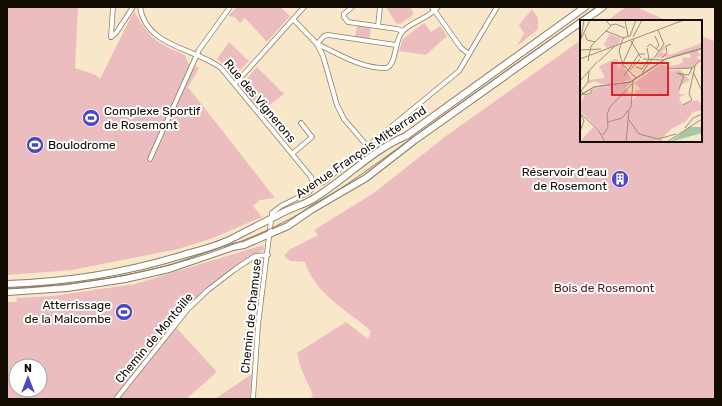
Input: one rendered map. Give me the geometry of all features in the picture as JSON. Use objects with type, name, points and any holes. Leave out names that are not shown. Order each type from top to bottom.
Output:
[{"type":"main road","name":"Avenue François Mitterrand","points":[[7,284],[63,281],[122,271],[204,249],[234,238],[282,213],[294,210],[337,184],[358,167],[398,139],[406,136],[585,7]]},
{"type":"main road","name":"Avenue François Mitterrand","points":[[585,20],[603,7]]},
{"type":"main road","name":"Avenue François Mitterrand","points":[[7,292],[67,288],[124,280],[169,269],[233,247],[244,245],[269,235],[288,226],[323,203],[366,178],[415,140],[580,23]]},
{"type":"street","points":[[113,7],[111,37],[116,33],[133,7]]},
{"type":"street","name":"Rue des Vignerons","points":[[140,7],[148,27],[160,38],[171,45],[213,62],[221,68],[311,177],[314,186]]},
{"type":"street","points":[[150,159],[197,55],[230,7]]},
{"type":"street","points":[[235,84],[304,7]]},
{"type":"street","points":[[352,7],[344,14],[345,20],[402,32]]},
{"type":"street","points":[[378,26],[380,7]]},
{"type":"street","points":[[317,44],[341,57],[382,69],[387,68],[391,65],[396,45],[402,32],[433,9],[438,7]]},
{"type":"street","points":[[270,220],[275,210],[310,192],[314,186],[324,182],[459,71],[497,7]]},
{"type":"street","points":[[433,9],[461,48],[469,54]]},
{"type":"street","points":[[294,19],[317,44],[323,56],[337,105],[344,119],[368,147]]},
{"type":"street","points":[[317,44],[324,36],[328,35],[396,45]]},
{"type":"street","name":"Rue des Vignerons","points":[[292,154],[312,137],[301,123]]},
{"type":"street","name":"Chemin de Chamuse","points":[[253,399],[258,324],[268,255],[270,220]]},
{"type":"street","name":"Chemin de Montoille","points":[[116,399],[188,309],[208,290],[255,256],[268,255]]},
{"type":"green space","name":"Complexe Sportif de Rosemont","points":[[7,7],[78,7],[75,68],[96,75],[100,79],[134,11],[149,34],[167,47],[185,55],[188,63],[199,68],[188,87],[275,198],[260,200],[253,206],[262,217],[213,238],[178,249],[72,270],[7,275]]},
{"type":"green space","points":[[237,7],[280,7],[290,16],[267,42],[245,18],[240,23],[235,17],[228,16]]},
{"type":"green space","points":[[389,7],[410,7],[414,14],[400,24],[396,23],[387,9]]},
{"type":"green space","points":[[626,7],[636,7],[666,20],[608,20]]},
{"type":"green space","points":[[532,9],[538,18],[538,29],[517,46],[524,33],[519,25]]},
{"type":"green space","points":[[424,23],[431,32],[440,26],[447,36],[426,55],[399,51],[403,39]]},
{"type":"green space","points":[[357,25],[371,27],[369,39],[355,37]]},
{"type":"green space","name":"Bois de Rosemont","points":[[714,32],[715,399],[310,399],[313,395],[300,366],[297,353],[346,322],[368,339],[371,331],[342,309],[324,292],[309,273],[305,262],[290,261],[284,256],[289,250],[318,235],[314,230],[374,193],[446,136],[580,41],[580,142],[702,142],[702,36],[714,41]]},
{"type":"green space","points":[[229,42],[249,61],[237,73],[232,73],[217,59]]},
{"type":"green space","points":[[257,67],[284,94],[262,111],[244,89],[245,81]]},
{"type":"green space","points":[[263,245],[264,250],[227,272],[192,303],[173,324],[217,372],[186,399],[7,399],[7,302],[17,302],[16,298],[53,296],[135,284]]},
{"type":"green space","points":[[252,374],[250,399],[215,399]]},
{"type":"tram line","points":[[7,289],[75,283],[142,272],[207,254],[270,229],[309,209],[381,161],[596,7]]},
{"type":"place","name":"Complexe Sportif de Rosemont","points":[[91,118]]},
{"type":"place","name":"Boulodrome","points":[[35,145]]},
{"type":"place","name":"Réservoir d'eau de Rosemont","points":[[620,179]]},
{"type":"place","name":"Atterrissage de la Malcombe","points":[[124,312]]}]
